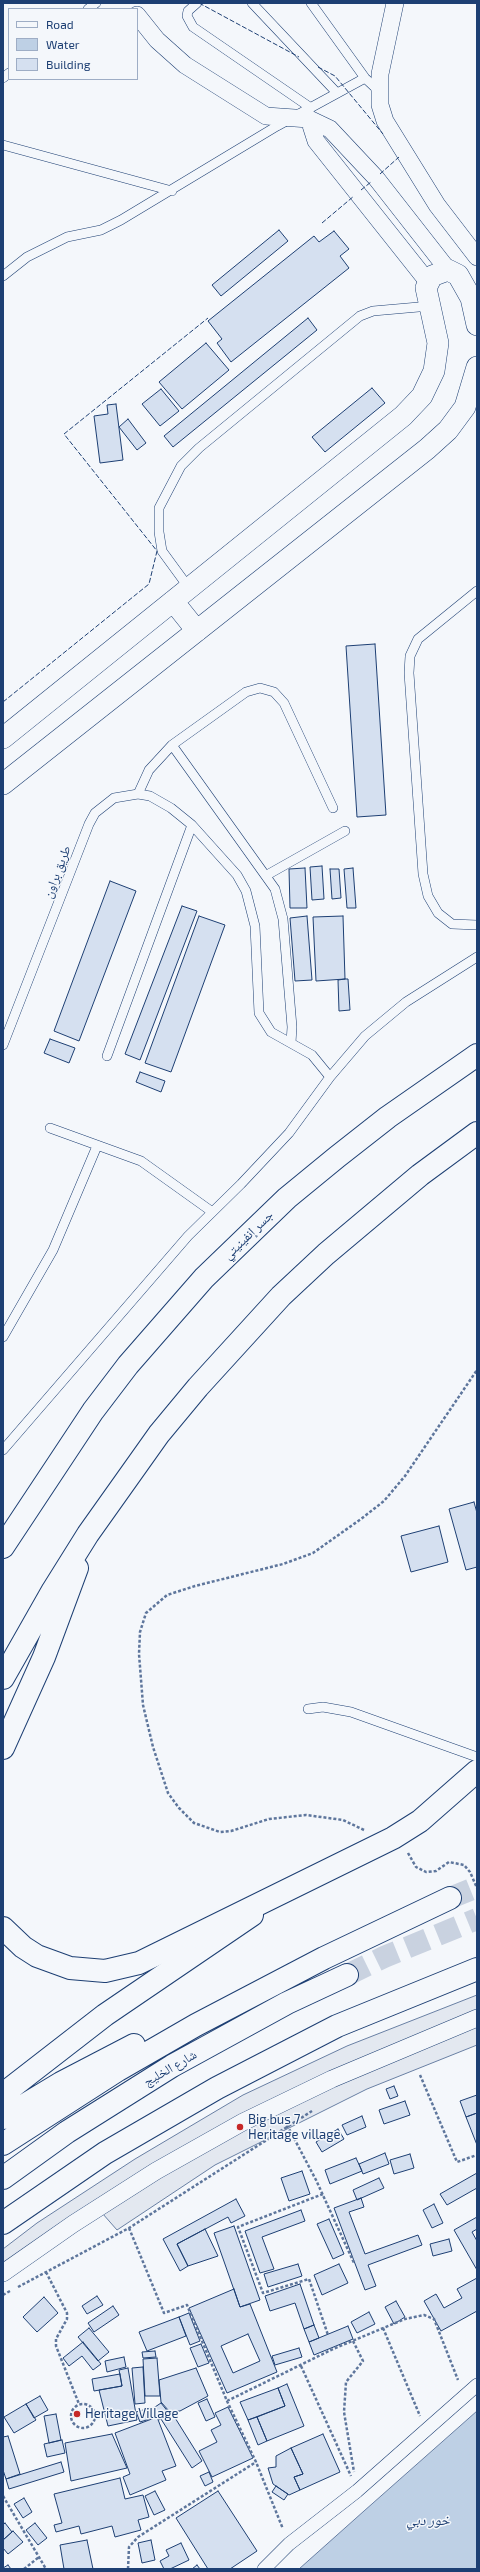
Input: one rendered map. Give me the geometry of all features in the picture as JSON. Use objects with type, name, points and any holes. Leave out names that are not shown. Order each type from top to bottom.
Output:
[{"type":"main road","name":"جسر إنفينيتي","points":[[3,1547],[60,1458],[128,1365],[199,1284],[244,1237],[336,1157],[388,1117],[477,1056]]},
{"type":"main road","points":[[3,1678],[53,1590],[88,1534],[123,1484],[198,1387],[281,1296],[372,1214],[420,1175],[477,1133]]},
{"type":"main road","points":[[3,1748],[56,1627],[88,1534]]},
{"type":"main road","points":[[3,1928],[23,1947],[54,1963],[76,1969],[105,1971],[139,1963],[379,1846],[420,1821],[477,1770]]},
{"type":"main road","points":[[3,2094],[105,2016],[246,1920],[278,1894]]},
{"type":"main road","name":"شارع الخليج","points":[[3,2118],[126,2049],[259,1990],[450,1898]]},
{"type":"main road","points":[[3,2223],[106,2153],[237,2077],[336,2026],[477,1969]]},
{"type":"main road","name":"شارع الخليج","points":[[3,2178],[73,2128],[172,2066],[274,2010],[347,1975]]},
{"type":"main road","name":"شارع الخليج","points":[[3,2144],[118,2070],[259,1990]]},
{"type":"street","points":[[395,3],[380,74],[380,105],[385,121],[437,206],[477,257]]},
{"type":"street","points":[[138,16],[157,40],[185,65],[214,85],[266,116],[292,118],[310,113]]},
{"type":"street","points":[[310,113],[316,141],[428,282]]},
{"type":"street","points":[[310,113],[330,129],[376,178],[463,282],[471,298],[477,325]]},
{"type":"street","points":[[3,738],[403,416],[422,396],[434,371],[438,343],[426,288],[428,282],[432,276],[463,282]]},
{"type":"street","points":[[3,784],[427,449],[448,430],[471,402],[477,367]]},
{"type":"street","points":[[181,595],[197,631]]},
{"type":"street","points":[[3,2274],[73,2224],[156,2171],[243,2122],[332,2079],[477,2018]]},
{"type":"street","points":[[264,2569],[289,2544],[358,2491],[477,2385]]},
{"type":"lane","points":[[197,3],[188,11],[187,16],[193,27],[310,113],[337,93],[365,78]]},
{"type":"lane","points":[[252,3],[337,93]]},
{"type":"lane","points":[[311,3],[365,78],[380,92]]},
{"type":"lane","points":[[3,276],[27,257],[67,237],[102,230],[172,191],[292,118]]},
{"type":"lane","points":[[3,145],[172,191]]},
{"type":"lane","points":[[181,595],[162,551],[159,532],[160,508],[181,466],[199,448],[360,316],[373,311],[430,306]]},
{"type":"lane","points":[[477,592],[418,639],[410,656],[409,673],[423,874],[428,896],[438,912],[452,924],[477,925]]},
{"type":"lane","points":[[138,794],[149,770],[172,745],[246,692],[260,688],[267,689],[279,697],[284,703],[332,808]]},
{"type":"lane","points":[[172,745],[275,889],[283,920],[292,1026],[291,1043]]},
{"type":"lane","name":"طريق براون","points":[[3,1045],[89,824],[95,813],[114,798],[138,794],[162,801],[192,825],[237,875],[246,891],[255,926],[259,1013],[270,1032],[312,1055],[330,1077]]},
{"type":"lane","points":[[107,1056],[192,825]]},
{"type":"lane","points":[[266,875],[345,831]]},
{"type":"lane","points":[[3,1450],[211,1212],[241,1184],[289,1133],[330,1077],[365,1036],[406,1002],[477,957]]},
{"type":"lane","points":[[50,1128],[152,1167],[211,1212]]},
{"type":"lane","points":[[3,1336],[53,1250],[98,1146]]},
{"type":"lane","points":[[308,1709],[323,1707],[352,1712],[477,1758]]},
{"type":"path","points":[[379,1846],[361,1827],[343,1820],[325,1816],[300,1815],[268,1818],[220,1832],[194,1823],[179,1808],[168,1793],[153,1748],[143,1705],[138,1654],[140,1632],[146,1613],[168,1595],[195,1586],[283,1564],[313,1553],[361,1519],[384,1501],[405,1476],[477,1370]]},
{"type":"path","points":[[406,1851],[416,1867],[426,1872],[436,1871],[449,1862],[464,1865],[470,1872],[477,1888]]},
{"type":"path","points":[[420,2075],[457,2162],[477,2155]]},
{"type":"path","points":[[3,2294],[129,2228],[287,2125],[316,2108]]},
{"type":"path","points":[[287,2125],[323,2194],[354,2263]]},
{"type":"path","points":[[323,2194],[238,2227],[263,2293],[309,2279],[328,2335]]},
{"type":"path","points":[[129,2228],[164,2313],[187,2305],[227,2401],[256,2462],[289,2544]]},
{"type":"path","points":[[46,2272],[67,2313],[67,2319],[56,2339],[56,2346],[78,2404]]},
{"type":"path","points":[[227,2401],[301,2366],[333,2348],[383,2328],[424,2315],[431,2317],[465,2396]]},
{"type":"path","points":[[383,2328],[414,2405],[427,2429]]},
{"type":"path","points":[[353,2341],[363,2361],[346,2382],[344,2412],[358,2491]]},
{"type":"path","points":[[301,2366],[358,2491]]},
{"type":"path","points":[[78,2404],[88,2405],[94,2412],[93,2421],[87,2427],[77,2427],[71,2420],[72,2411],[78,2404]]},
{"type":"path","points":[[128,2569],[129,2547],[138,2537],[256,2462]]},
{"type":"path","points":[[3,2496],[46,2569]]},
{"type":"path","points":[[24,2569],[39,2557]]},
{"type":"shaded area","name":"Big bus 7 Heritage village","points":[[477,1995],[477,2045],[367,2089],[215,2165],[117,2230],[95,2205],[3,2267],[3,2249],[37,2223],[135,2159],[243,2095],[347,2046]]},
{"type":"water","name":"خور دبي","points":[[477,2411],[477,2569],[299,2569],[364,2511]]},
{"type":"building","points":[[279,230],[288,241],[221,296],[212,285]]},
{"type":"building","points":[[334,231],[349,249],[340,256],[349,268],[231,362],[217,343],[222,339],[208,321],[314,236],[319,242]]},
{"type":"building","points":[[308,318],[317,330],[173,447],[164,436]]},
{"type":"building","points":[[206,343],[229,370],[182,409],[159,382]]},
{"type":"building","points":[[372,388],[385,403],[325,452],[312,437]]},
{"type":"building","points":[[161,389],[179,411],[160,426],[142,404]]},
{"type":"building","points":[[116,404],[123,460],[100,463],[94,416],[108,414],[107,405]]},
{"type":"building","points":[[128,419],[146,443],[137,450],[119,427]]},
{"type":"building","points":[[375,644],[386,815],[357,817],[346,646]]},
{"type":"building","points":[[322,866],[324,899],[312,900],[310,867]]},
{"type":"building","points":[[305,868],[307,908],[290,908],[289,869]]},
{"type":"building","points":[[353,868],[356,908],[347,908],[344,869]]},
{"type":"building","points":[[330,869],[339,869],[341,898],[332,899]]},
{"type":"building","points":[[110,881],[136,891],[79,1041],[54,1031]]},
{"type":"building","points":[[182,906],[197,911],[140,1060],[125,1054]]},
{"type":"building","points":[[199,916],[225,925],[171,1072],[145,1063]]},
{"type":"building","points":[[307,916],[312,980],[295,981],[290,918]]},
{"type":"building","points":[[343,916],[345,979],[316,981],[313,917]]},
{"type":"building","points":[[348,979],[350,1010],[339,1011],[338,980]]},
{"type":"building","points":[[50,1039],[75,1048],[69,1063],[44,1053]]},
{"type":"building","points":[[140,1072],[165,1081],[161,1092],[136,1082]]},
{"type":"building","points":[[474,1502],[477,1513],[477,1567],[466,1570],[449,1509]]},
{"type":"building","points":[[439,1526],[448,1562],[411,1572],[401,1536]]},
{"type":"building","points":[[394,2086],[398,2096],[390,2099],[386,2089]]},
{"type":"building","points":[[477,2095],[477,2113],[466,2117],[460,2101]]},
{"type":"building","points":[[405,2101],[410,2115],[384,2124],[379,2110]]},
{"type":"building","points":[[477,2113],[477,2145],[466,2117]]},
{"type":"building","points":[[362,2116],[366,2127],[347,2135],[342,2125]]},
{"type":"building","points":[[338,2129],[344,2139],[322,2152],[316,2142]]},
{"type":"building","points":[[385,2153],[389,2164],[363,2174],[359,2164]]},
{"type":"building","points":[[410,2154],[414,2168],[394,2174],[390,2160]]},
{"type":"building","points":[[356,2158],[362,2171],[330,2184],[325,2170]]},
{"type":"building","points":[[302,2171],[310,2194],[289,2201],[281,2178]]},
{"type":"building","points":[[477,2173],[477,2188],[447,2205],[440,2194]]},
{"type":"building","points":[[379,2178],[384,2188],[357,2200],[353,2190]]},
{"type":"building","points":[[361,2198],[364,2207],[349,2212],[365,2254],[418,2235],[422,2245],[368,2265],[376,2286],[365,2290],[334,2208]]},
{"type":"building","points":[[236,2199],[245,2216],[231,2223],[228,2217],[177,2244],[188,2266],[180,2271],[163,2239]]},
{"type":"building","points":[[434,2204],[443,2223],[432,2228],[423,2210]]},
{"type":"building","points":[[301,2210],[305,2221],[262,2237],[274,2269],[260,2273],[245,2231]]},
{"type":"building","points":[[477,2217],[477,2229],[472,2232],[477,2241],[477,2270],[454,2230]]},
{"type":"building","points":[[329,2219],[344,2254],[333,2259],[317,2224]]},
{"type":"building","points":[[234,2226],[260,2300],[240,2307],[214,2233]]},
{"type":"building","points":[[205,2229],[218,2256],[188,2266],[177,2244]]},
{"type":"building","points":[[449,2239],[452,2251],[433,2256],[430,2244]]},
{"type":"building","points":[[298,2264],[302,2276],[268,2287],[264,2274]]},
{"type":"building","points":[[339,2264],[348,2283],[322,2295],[314,2275]]},
{"type":"building","points":[[477,2278],[477,2311],[441,2331],[424,2301],[436,2294],[444,2308],[462,2298],[457,2289]]},
{"type":"building","points":[[300,2284],[314,2325],[304,2329],[295,2303],[270,2311],[265,2296]]},
{"type":"building","points":[[234,2289],[240,2307],[250,2304],[277,2372],[227,2393],[189,2308]],"holes":[[[248,2334],[260,2361],[233,2373],[221,2346]]]},
{"type":"building","points":[[97,2296],[103,2305],[87,2314],[82,2306]]},
{"type":"building","points":[[44,2297],[58,2313],[37,2332],[23,2317]]},
{"type":"building","points":[[396,2301],[405,2317],[394,2324],[385,2307]]},
{"type":"building","points":[[113,2306],[119,2315],[94,2332],[88,2323]]},
{"type":"building","points":[[369,2312],[375,2324],[357,2333],[351,2322]]},
{"type":"building","points":[[189,2313],[200,2341],[190,2345],[179,2317]]},
{"type":"building","points":[[179,2317],[186,2336],[147,2351],[139,2332]]},
{"type":"building","points":[[314,2325],[319,2338],[309,2342],[304,2329]]},
{"type":"building","points":[[348,2326],[353,2339],[314,2355],[309,2342]]},
{"type":"building","points":[[89,2328],[109,2352],[98,2361],[78,2337]]},
{"type":"building","points":[[83,2342],[101,2364],[93,2370],[82,2356],[69,2366],[63,2358]]},
{"type":"building","points":[[201,2344],[209,2363],[198,2367],[190,2348]]},
{"type":"building","points":[[299,2348],[302,2357],[275,2365],[272,2356]]},
{"type":"building","points":[[155,2351],[156,2357],[143,2358],[142,2352]]},
{"type":"building","points":[[124,2357],[126,2367],[107,2372],[105,2361]]},
{"type":"building","points":[[157,2358],[160,2396],[145,2396],[143,2359]]},
{"type":"building","points":[[143,2367],[145,2403],[135,2404],[132,2368]]},
{"type":"building","points":[[128,2368],[137,2420],[108,2426],[99,2390],[122,2386],[119,2370]]},
{"type":"building","points":[[196,2368],[208,2396],[180,2411],[169,2411],[161,2402],[159,2380]]},
{"type":"building","points":[[120,2374],[122,2386],[94,2391],[92,2379]]},
{"type":"building","points":[[287,2384],[304,2426],[267,2441],[257,2417],[285,2406],[278,2388]]},
{"type":"building","points":[[278,2388],[285,2406],[248,2420],[240,2402]]},
{"type":"building","points":[[40,2396],[48,2410],[34,2418],[26,2404]]},
{"type":"building","points":[[207,2399],[215,2417],[206,2421],[198,2403]]},
{"type":"building","points":[[161,2403],[169,2413],[159,2420],[152,2409]]},
{"type":"building","points":[[26,2404],[36,2420],[14,2433],[4,2417]]},
{"type":"building","points":[[228,2407],[253,2458],[212,2477],[199,2451],[217,2442],[211,2430],[221,2425],[215,2413]]},
{"type":"building","points":[[150,2408],[153,2418],[140,2422],[136,2412]]},
{"type":"building","points":[[172,2413],[202,2461],[192,2468],[161,2419]]},
{"type":"building","points":[[56,2414],[61,2440],[49,2443],[44,2416]]},
{"type":"building","points":[[157,2417],[176,2466],[162,2471],[166,2480],[130,2495],[123,2477],[130,2474],[115,2433]]},
{"type":"building","points":[[257,2417],[267,2441],[258,2445],[248,2420]]},
{"type":"building","points":[[112,2434],[127,2468],[71,2481],[65,2443]]},
{"type":"building","points":[[323,2434],[340,2472],[300,2490],[294,2477],[303,2474],[291,2448]]},
{"type":"building","points":[[8,2436],[20,2474],[6,2479],[3,2470],[3,2437]]},
{"type":"building","points":[[62,2440],[65,2453],[47,2457],[44,2444]]},
{"type":"building","points":[[291,2448],[303,2474],[294,2477],[300,2490],[289,2495],[273,2484],[268,2468],[276,2467],[276,2456]]},
{"type":"building","points":[[61,2462],[64,2472],[9,2489],[6,2479]]},
{"type":"building","points":[[209,2472],[213,2482],[205,2486],[200,2476]]},
{"type":"building","points":[[120,2478],[125,2499],[143,2495],[149,2517],[138,2520],[141,2530],[115,2537],[112,2526],[81,2534],[79,2526],[56,2532],[54,2525],[62,2523],[54,2494]]},
{"type":"building","points":[[276,2486],[288,2494],[284,2500],[272,2492]]},
{"type":"building","points":[[155,2491],[165,2510],[154,2515],[145,2496]]},
{"type":"building","points":[[218,2491],[257,2551],[230,2569],[208,2569],[176,2518]]},
{"type":"building","points":[[24,2498],[32,2512],[23,2518],[14,2504]]},
{"type":"building","points":[[5,2523],[12,2532],[3,2540],[3,2525]]},
{"type":"building","points":[[35,2523],[47,2538],[38,2545],[26,2530]]},
{"type":"building","points":[[13,2531],[23,2542],[8,2554],[3,2548],[3,2540]]},
{"type":"building","points":[[87,2540],[93,2569],[64,2569],[60,2545]]},
{"type":"building","points":[[151,2540],[155,2560],[142,2563],[138,2543]]},
{"type":"building","points":[[181,2543],[189,2560],[170,2569],[164,2569],[160,2561],[169,2556],[166,2550]]},
{"type":"building","points":[[8,2565],[11,2569],[3,2568]]},
{"type":"building","points":[[197,2565],[200,2569],[192,2569]]},
{"type":"tunnel","points":[[450,1898],[477,1887]]},
{"type":"tunnel","points":[[347,1975],[384,1957],[477,1919]]},
{"type":"fence","points":[[199,3],[299,57]]},
{"type":"fence","points":[[318,67],[335,76],[383,134]]},
{"type":"fence","points":[[380,174],[399,157]]},
{"type":"fence","points":[[361,190],[371,182]]},
{"type":"fence","points":[[322,223],[354,196]]},
{"type":"fence","points":[[3,702],[149,584],[157,551],[64,434],[208,318]]},
{"type":"place","name":"Big bus 7 Heritage village","points":[[240,2127]]},
{"type":"place","name":"Heritage Village","points":[[77,2414]]}]
